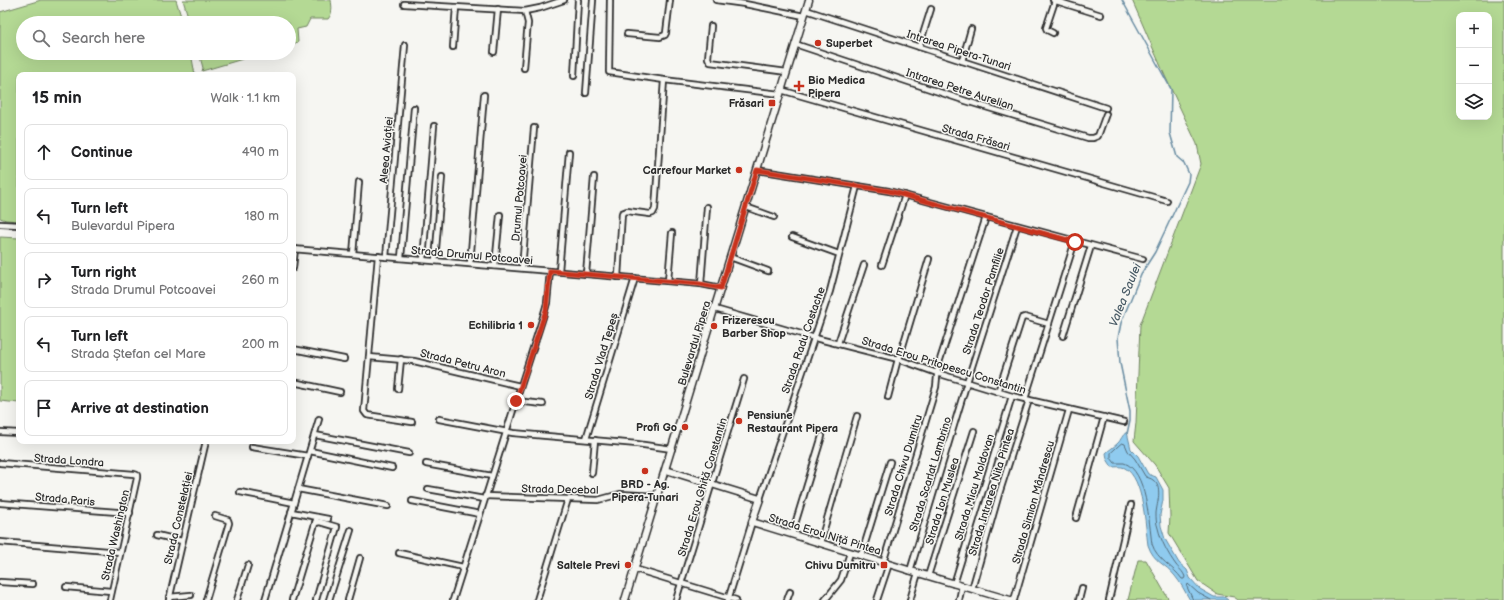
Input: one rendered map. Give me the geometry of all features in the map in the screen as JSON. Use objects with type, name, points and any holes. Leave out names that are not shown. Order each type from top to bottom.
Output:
[{"type":"main road","name":"Bulevardul Pipera","points":[[625,600],[809,0]]},
{"type":"main road","name":"Strada Erou Niță Pintea","points":[[666,470],[760,499],[752,522],[886,564],[1010,600]]},
{"type":"street","points":[[404,4],[525,11],[564,0]]},
{"type":"street","points":[[574,76],[578,0]]},
{"type":"street","points":[[586,93],[593,0]]},
{"type":"street","name":"Strada Frăsari","points":[[610,0],[609,72],[664,80],[781,92],[1166,201]]},
{"type":"street","points":[[627,34],[660,37],[665,36],[670,0]]},
{"type":"street","name":"Intrarea Pipera-Tunari","points":[[716,0],[805,13],[919,47],[1106,108]]},
{"type":"street","points":[[1053,33],[1046,28],[1054,0],[1100,15]]},
{"type":"street","points":[[453,47],[456,7]]},
{"type":"street","points":[[494,52],[498,9]]},
{"type":"street","points":[[919,47],[931,9]]},
{"type":"street","points":[[524,68],[528,28],[525,11]]},
{"type":"street","points":[[711,26],[708,58],[710,62],[787,72]]},
{"type":"street","points":[[962,61],[971,29]]},
{"type":"street","name":"Intrarea Petre Aurelian","points":[[795,44],[966,101],[1088,138],[1098,136],[1106,114]]},
{"type":"street","name":"Aleea Aviației","points":[[386,257],[405,45]]},
{"type":"street","points":[[618,277],[622,213],[627,211],[650,214],[653,213],[655,209],[664,80]]},
{"type":"street","points":[[470,264],[484,95]]},
{"type":"street","points":[[400,258],[414,108]]},
{"type":"street","points":[[423,260],[434,126]]},
{"type":"street","name":"Drumul Potcoavei","points":[[522,268],[534,128]]},
{"type":"street","points":[[559,271],[569,152]]},
{"type":"street","points":[[757,170],[904,194],[1075,242],[1143,259]]},
{"type":"street","points":[[435,261],[442,177]]},
{"type":"street","points":[[586,274],[594,177]]},
{"type":"street","points":[[353,254],[359,182]]},
{"type":"street","name":"Strada Radu Costache","points":[[760,499],[790,406],[830,292],[857,186]]},
{"type":"street","points":[[882,265],[904,194]]},
{"type":"street","points":[[700,284],[707,207]]},
{"type":"street","points":[[746,207],[774,217]]},
{"type":"street","points":[[495,266],[500,215]]},
{"type":"street","name":"Strada Chivu Dumitru","points":[[877,600],[936,387],[937,373],[986,217]]},
{"type":"street","points":[[0,224],[16,225]]},
{"type":"street","name":"Strada Teodor Pamfilie","points":[[967,382],[1017,226]]},
{"type":"street","points":[[668,281],[672,233]]},
{"type":"street","points":[[792,237],[839,254]]},
{"type":"street","name":"Strada Intrarea Nita Pintea","points":[[972,589],[1048,324],[1075,242]]},
{"type":"street","points":[[1063,336],[1091,246]]},
{"type":"street","name":"Strada Drumul Potcoavei","points":[[296,249],[559,271],[700,284],[721,288]]},
{"type":"street","points":[[378,256],[365,395],[365,413],[367,415],[412,422]]},
{"type":"street","points":[[730,257],[768,271]]},
{"type":"street","points":[[888,397],[929,259]]},
{"type":"street","points":[[838,343],[864,265]]},
{"type":"street","points":[[453,600],[520,386],[546,310],[550,271]]},
{"type":"street","name":"Strada Vlad Țepeș","points":[[586,439],[635,278]]},
{"type":"street","name":"Strada Erou Pritopescu Constantin","points":[[715,309],[815,338],[899,359],[937,373],[1012,396],[1124,422]]},
{"type":"street","points":[[998,392],[1022,318],[1025,317],[1048,324]]},
{"type":"street","points":[[296,350],[344,359]]},
{"type":"street","name":"Strada Petru Aron","points":[[369,357],[401,359],[428,364],[520,386]]},
{"type":"street","points":[[398,389],[401,359]]},
{"type":"street","name":"Strada Erou Ghiță Constantin","points":[[676,600],[744,379]]},
{"type":"street","name":"Strada Scarlat Lambrino","points":[[910,571],[967,382]]},
{"type":"street","points":[[296,383],[340,392]]},
{"type":"street","name":"Strada Micu Moldovan","points":[[954,584],[1012,396]]},
{"type":"street","points":[[516,401],[543,404]]},
{"type":"street","name":"Strada Simion Mândrescu","points":[[1014,600],[1069,410]]},
{"type":"street","points":[[820,543],[857,416]]},
{"type":"street","points":[[1076,518],[1104,417]]},
{"type":"street","points":[[265,600],[319,419]]},
{"type":"street","points":[[439,419],[506,432],[659,446],[672,449]]},
{"type":"street","name":"Strada Ion Muslea","points":[[928,576],[974,431]]},
{"type":"street","points":[[0,432],[16,433]]},
{"type":"street","points":[[315,434],[408,453]]},
{"type":"street","points":[[792,534],[822,436]]},
{"type":"street","points":[[592,473],[595,440]]},
{"type":"street","name":"Strada Constelației","points":[[169,599],[205,444]]},
{"type":"street","points":[[252,447],[309,454],[392,468]]},
{"type":"street","points":[[861,556],[890,462]]},
{"type":"street","name":"Strada Londra","points":[[0,463],[137,475]]},
{"type":"street","points":[[426,464],[492,476]]},
{"type":"street","name":"Strada Washington","points":[[110,600],[137,475]]},
{"type":"street","points":[[298,489],[388,506]]},
{"type":"street","name":"Strada Decebal","points":[[428,489],[485,498],[602,500],[620,494],[657,496]]},
{"type":"street","points":[[240,492],[294,503]]},
{"type":"street","points":[[538,600],[568,500]]},
{"type":"street","points":[[412,501],[480,514]]},
{"type":"street","name":"Strada Paris","points":[[0,503],[130,513]]},
{"type":"street","points":[[1109,600],[1130,505]]},
{"type":"street","points":[[291,512],[328,519]]},
{"type":"street","points":[[206,600],[229,523],[228,520],[215,516]]},
{"type":"street","points":[[292,600],[317,517]]},
{"type":"street","points":[[315,523],[320,522],[337,527],[316,600]]},
{"type":"street","points":[[728,599],[752,522]]},
{"type":"street","points":[[329,600],[351,530]]},
{"type":"street","points":[[157,535],[182,541]]},
{"type":"street","points":[[0,542],[120,552]]},
{"type":"street","points":[[825,600],[841,580],[850,552]]},
{"type":"street","points":[[399,554],[463,567]]},
{"type":"street","points":[[348,600],[360,558]]},
{"type":"street","points":[[237,600],[248,565]]},
{"type":"street","points":[[635,569],[728,599],[736,600]]},
{"type":"street","points":[[910,600],[918,573]]},
{"type":"street","points":[[0,582],[33,584]]},
{"type":"street","points":[[958,600],[962,586]]},
{"type":"street","points":[[66,587],[111,591]]},
{"type":"street","points":[[1079,600],[1082,588]]},
{"type":"street","points":[[788,600],[790,592]]},
{"type":"street","points":[[169,599],[191,595]]},
{"type":"green space","points":[[41,0],[176,0],[181,16],[16,16],[16,60],[192,60],[194,72],[16,72],[16,221],[0,218],[0,12]]},
{"type":"green space","points":[[183,0],[331,0],[332,10],[328,19],[310,19],[306,27],[297,29],[298,42],[296,43],[296,16],[188,16]]},
{"type":"green space","points":[[1132,0],[1504,0],[1504,600],[1238,600],[1234,597],[1217,594],[1198,581],[1169,533],[1169,488],[1155,465],[1134,441],[1140,325],[1201,164],[1197,144]]},
{"type":"green space","points":[[201,60],[239,60],[202,71],[203,68]]},
{"type":"green space","points":[[0,237],[16,238],[16,403],[0,401]]},
{"type":"green space","points":[[1138,560],[1146,560],[1169,600],[1128,600]]},
{"type":"water","points":[[1127,432],[1131,449],[1138,456],[1148,474],[1156,477],[1163,490],[1160,515],[1161,526],[1165,539],[1179,563],[1187,570],[1190,578],[1200,589],[1214,597],[1224,597],[1228,600],[1190,600],[1175,576],[1153,556],[1148,545],[1140,492],[1136,482],[1125,468],[1112,467],[1107,459],[1106,453],[1118,443]]},
{"type":"waterway","name":"Valea Saulei","points":[[1122,0],[1171,89],[1170,133],[1177,157],[1184,163],[1189,174],[1188,182],[1155,252],[1141,274],[1121,323],[1118,338],[1120,363],[1130,411],[1127,434]]},
{"type":"place","name":"Superbet","points":[[818,43]]},
{"type":"place","name":"Bio Medica Pipera","points":[[799,86]]},
{"type":"place","name":"Frăsari","points":[[772,103]]},
{"type":"place","name":"Carrefour Market","points":[[739,170]]},
{"type":"place","name":"Echilibria 1","points":[[531,325]]},
{"type":"place","name":"Frizerescu Barber Shop","points":[[714,326]]},
{"type":"place","name":"Pensiune Restaurant Pipera","points":[[739,421]]},
{"type":"place","name":"Profi Go","points":[[685,427]]},
{"type":"place","name":"BRD - Ag. Pipera-Tunari","points":[[645,471]]},
{"type":"place","name":"Saltele Previ","points":[[628,565]]},
{"type":"place","name":"Chivu Dumitru","points":[[884,565]]},
{"type":"route","points":[[516,401],[546,310],[550,271],[700,284],[721,288],[757,170],[889,191],[924,199],[1075,242]]}]
